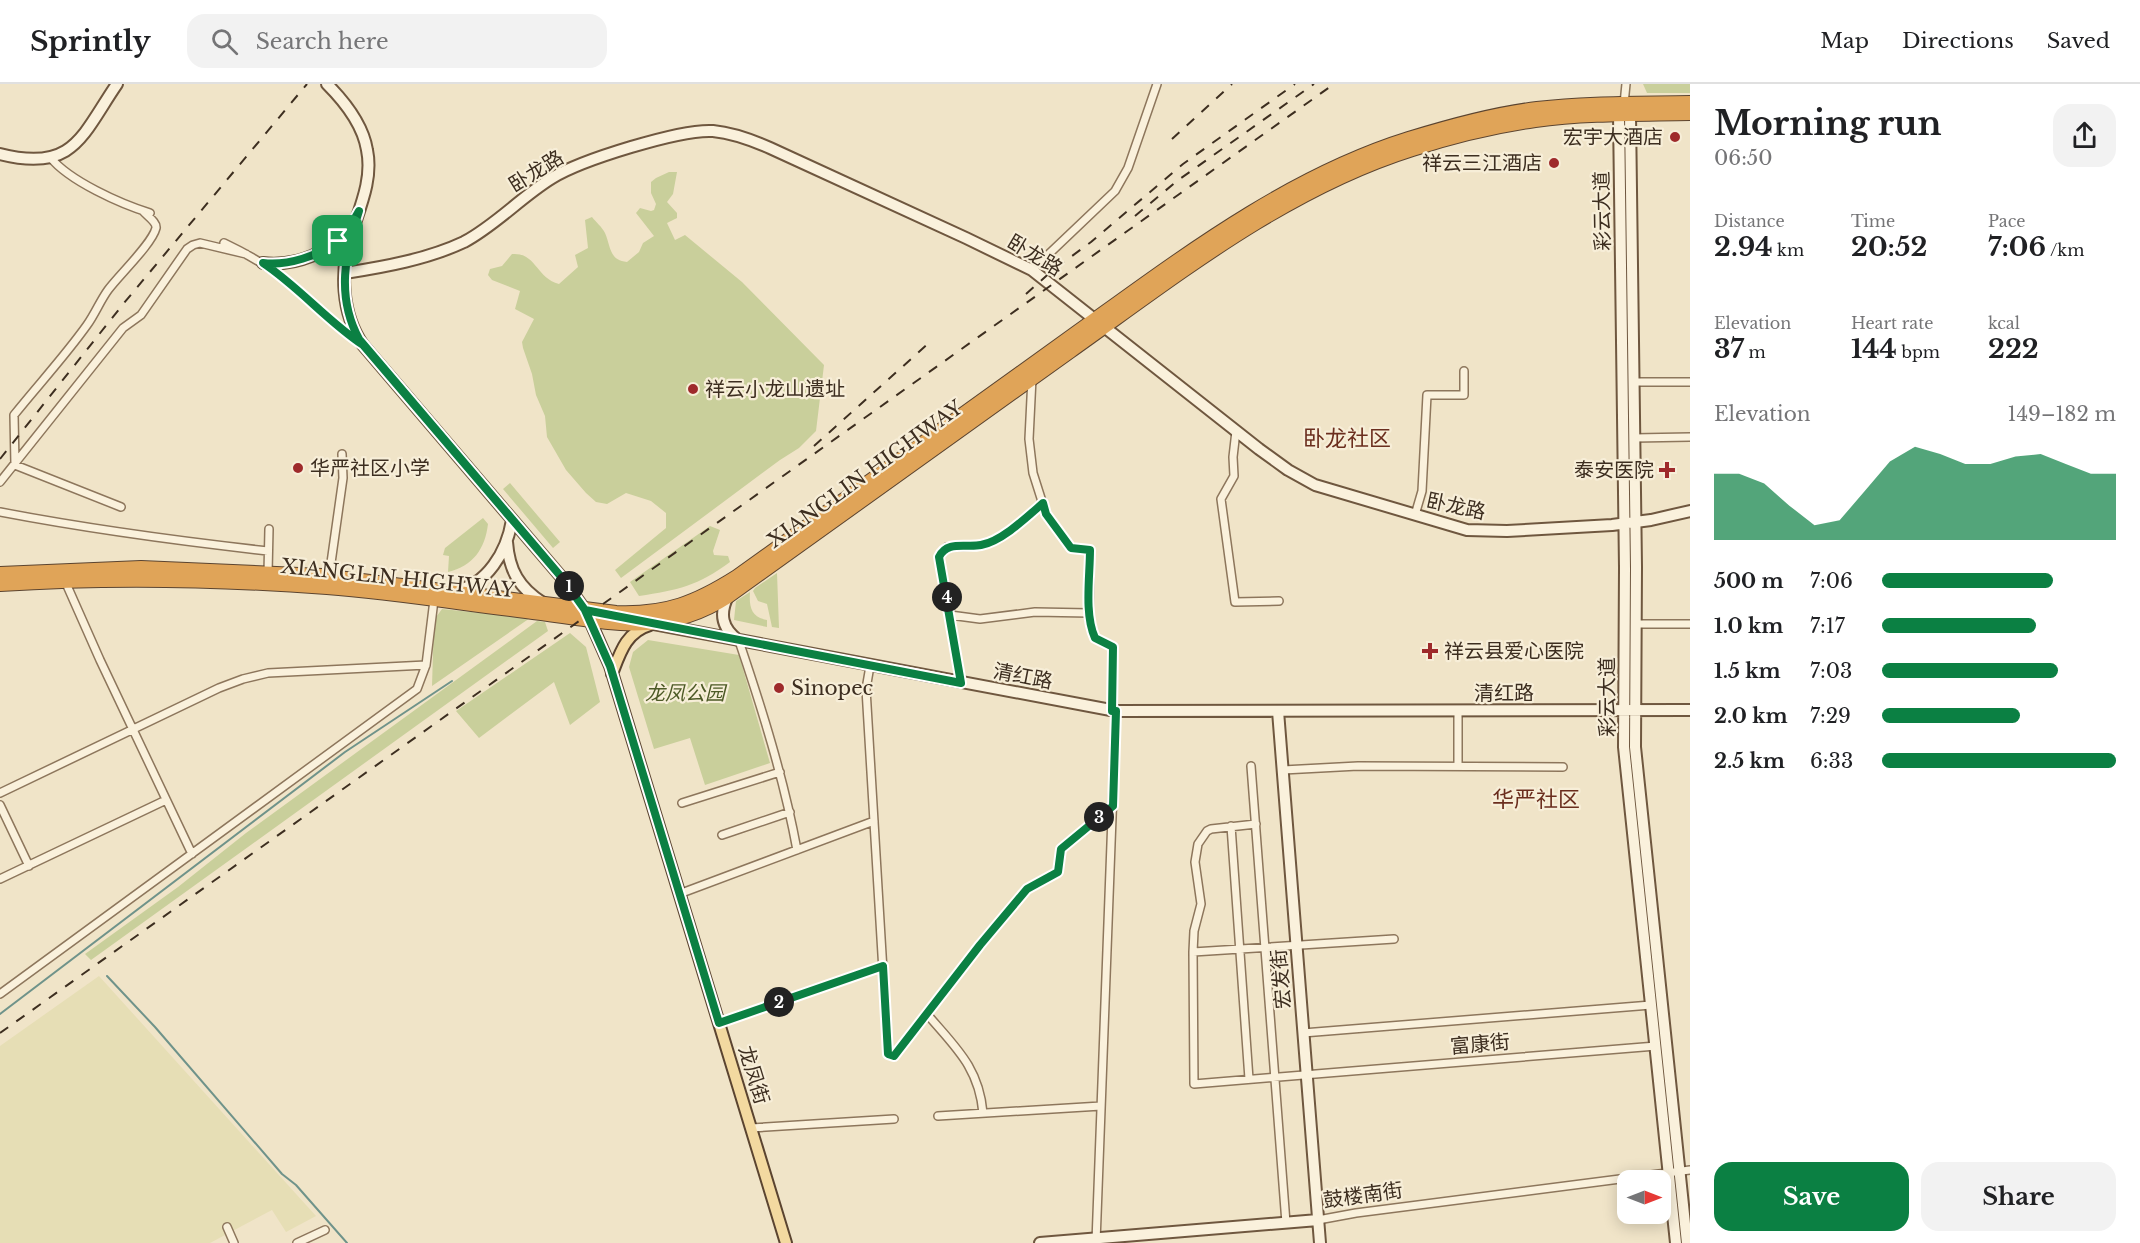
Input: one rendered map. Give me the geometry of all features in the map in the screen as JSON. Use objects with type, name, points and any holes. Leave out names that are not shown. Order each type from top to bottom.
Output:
[{"type":"highway","name":"XIANGLIN HIGHWAY","points":[[1624,111],[1690,103]]},
{"type":"highway","name":"XIANGLIN HIGHWAY","points":[[0,584],[141,568],[268,573],[329,577],[543,603],[627,625],[652,624],[693,615],[729,596],[1032,378],[1189,254],[1250,215],[1315,178],[1357,158],[1408,139],[1489,118],[1554,108],[1690,113]]},
{"type":"highway","name":"XIANGLIN HIGHWAY","points":[[0,574],[331,587],[538,613],[588,616],[646,613],[684,606],[708,595],[737,577],[1100,323]]},
{"type":"main road","points":[[0,154],[22,159],[50,157],[68,150],[82,138],[117,84]]},
{"type":"main road","points":[[327,84],[345,106],[362,133],[368,152],[368,179],[348,248],[345,273],[345,298],[354,331],[363,345],[563,579],[588,616]]},
{"type":"main road","name":"彩云大道","points":[[1624,111],[1634,382],[1630,523],[1636,624],[1626,767],[1656,1046],[1679,1171],[1676,1243]]},
{"type":"main road","name":"彩云大道","points":[[1624,111],[1630,523],[1629,710],[1637,766],[1687,1243]]},
{"type":"main road","name":"卧龙路","points":[[345,273],[404,261],[458,244],[479,233],[553,177],[574,167],[670,137],[709,131],[729,134],[770,148],[1032,270],[1236,431],[1288,470],[1315,485],[1467,530],[1492,532],[1630,523],[1690,511]]},
{"type":"main road","points":[[263,263],[291,262],[330,247],[347,232],[359,211]]},
{"type":"main road","points":[[452,592],[468,587],[483,578],[497,561],[507,540],[512,520]]},
{"type":"main road","points":[[507,540],[510,563],[517,580],[528,593],[543,603]]},
{"type":"main road","points":[[729,596],[723,611],[724,623],[728,631],[739,640]]},
{"type":"main road","name":"龙凤街","points":[[588,616],[612,675],[786,1243]]},
{"type":"main road","points":[[612,675],[627,640],[638,630],[652,624]]},
{"type":"main road","name":"清红路","points":[[652,624],[1114,711],[1690,710]]},
{"type":"main road","name":"宏发街","points":[[1278,711],[1320,1243]]},
{"type":"main road","name":"鼓楼南街","points":[[1040,1243],[1096,1241],[1318,1220]]},
{"type":"street","points":[[1032,270],[1115,191],[1131,160],[1158,84]]},
{"type":"street","points":[[1624,111],[1626,84]]},
{"type":"street","points":[[15,465],[14,415],[87,325],[108,290],[143,248],[156,228],[156,224],[148,218],[147,212],[78,182],[50,157]]},
{"type":"street","points":[[0,483],[123,328],[141,315],[187,249],[200,243],[246,254]]},
{"type":"street","points":[[224,243],[263,263],[338,327],[363,345]]},
{"type":"street","points":[[1414,515],[1422,491],[1427,395],[1464,395],[1464,371]]},
{"type":"street","points":[[1032,378],[1029,439],[1033,473],[1046,514],[1071,548],[1090,550],[1089,613],[1095,638],[1113,647],[1113,806],[1096,1241]]},
{"type":"street","points":[[1634,382],[1690,382]]},
{"type":"street","points":[[1236,431],[1233,457],[1234,476],[1221,499],[1235,603],[1279,601]]},
{"type":"street","points":[[1634,438],[1690,437]]},
{"type":"street","points":[[329,577],[343,478],[342,454]]},
{"type":"street","points":[[15,465],[121,507]]},
{"type":"street","points":[[961,683],[939,557],[942,550],[946,547],[983,545],[999,537],[1043,503]]},
{"type":"street","points":[[0,512],[145,536],[268,551]]},
{"type":"street","points":[[268,573],[269,529]]},
{"type":"street","points":[[65,576],[192,854]]},
{"type":"street","points":[[0,994],[417,689],[426,665],[434,600]]},
{"type":"street","points":[[950,615],[980,619],[1035,612],[1089,613]]},
{"type":"street","points":[[1636,624],[1690,624]]},
{"type":"street","points":[[739,640],[780,772],[797,850]]},
{"type":"street","points":[[0,793],[219,687],[243,678],[268,673],[426,665]]},
{"type":"street","points":[[870,666],[866,689],[888,1054],[894,1056],[980,945],[1027,889],[1058,872],[1061,849],[1113,806]]},
{"type":"street","points":[[1458,711],[1458,766]]},
{"type":"street","points":[[1251,766],[1286,1223]]},
{"type":"street","points":[[1282,770],[1358,766],[1563,766]]},
{"type":"street","points":[[682,803],[780,772]]},
{"type":"street","points":[[0,879],[166,800]]},
{"type":"street","points":[[0,805],[29,866]]},
{"type":"street","points":[[722,835],[790,812]]},
{"type":"street","points":[[679,894],[874,821]]},
{"type":"street","points":[[1256,824],[1217,827],[1207,831],[1196,849],[1196,872],[1201,904],[1194,931],[1193,952],[1394,939]]},
{"type":"street","points":[[1231,826],[1249,1079]]},
{"type":"street","name":"富康街","points":[[1193,952],[1194,1084],[1656,1046]]},
{"type":"street","points":[[719,1023],[883,966]]},
{"type":"street","points":[[1303,1033],[1651,1005]]},
{"type":"street","points":[[927,1014],[964,1058],[977,1081],[982,1096],[983,1113]]},
{"type":"street","points":[[938,1116],[1101,1106]]},
{"type":"street","points":[[751,1128],[894,1119]]},
{"type":"street","name":"鼓楼南街","points":[[1318,1220],[1356,1213],[1679,1171]]},
{"type":"street","points":[[226,1227],[234,1243]]},
{"type":"street","points":[[297,1243],[325,1230]]},
{"type":"shaded area","points":[[99,976],[316,1216],[286,1232],[272,1210],[210,1243],[0,1243],[0,1046]]},
{"type":"green space","points":[[1643,84],[1690,84],[1690,93],[1647,93]]},
{"type":"green space","points":[[669,172],[677,172],[673,194],[667,202],[677,213],[677,218],[667,223],[675,240],[685,235],[742,282],[824,365],[816,431],[799,448],[621,578],[615,570],[666,528],[666,513],[651,501],[626,493],[607,504],[596,502],[566,470],[547,437],[545,416],[536,395],[523,348],[522,342],[534,319],[515,309],[520,291],[492,280],[488,275],[490,269],[502,266],[512,254],[520,254],[531,261],[551,281],[559,284],[578,267],[575,255],[588,248],[585,220],[592,217],[605,233],[614,256],[627,262],[639,252],[643,243],[654,236],[636,213],[640,208],[654,210],[656,204],[651,193],[651,182]]},
{"type":"green space","points":[[510,483],[560,542],[553,548],[503,489]]},
{"type":"green space","points":[[483,518],[488,524],[481,549],[471,561],[448,572],[449,556],[443,555],[445,548]]},
{"type":"green space","points":[[710,526],[720,530],[713,551],[714,555],[728,556],[730,562],[708,577],[687,586],[639,596],[630,582]]},
{"type":"green space","points":[[777,573],[779,628],[772,627],[767,604],[758,601],[753,591]]},
{"type":"green space","points":[[750,592],[752,611],[767,620],[767,627],[734,620],[736,601]]},
{"type":"green space","points":[[442,609],[530,618],[432,686],[434,620]]},
{"type":"green space","points":[[537,621],[545,622],[548,631],[91,960],[85,954],[178,887],[246,833]]},
{"type":"green space","points":[[570,633],[586,647],[600,702],[570,725],[554,682],[479,738],[456,711]]},
{"type":"green space","name":"龙凤公园","points":[[648,640],[739,655],[770,763],[705,785],[690,738],[654,749],[629,667],[633,652]]},
{"type":"waterway","points":[[0,1014],[345,752],[452,681]]},
{"type":"waterway","points":[[107,976],[155,1027],[282,1174],[296,1185],[347,1243]]},
{"type":"railway","points":[[0,459],[124,303],[307,84]]},
{"type":"railway","points":[[1172,139],[1232,84]]},
{"type":"railway","points":[[1026,294],[1183,164],[1295,84]]},
{"type":"railway","points":[[1135,216],[1177,181],[1314,84]]},
{"type":"railway","points":[[0,1033],[1334,84]]},
{"type":"railway","points":[[814,446],[930,342]]},
{"type":"place","name":"宏宇大酒店","points":[[1675,137]]},
{"type":"place","name":"祥云三江酒店","points":[[1554,163]]},
{"type":"place","name":"祥云小龙山遗址","points":[[693,389]]},
{"type":"place","name":"华严社区小学","points":[[298,468]]},
{"type":"place","name":"泰安医院","points":[[1667,470]]},
{"type":"place","name":"祥云县爱心医院","points":[[1430,651]]},
{"type":"place","name":"Sinopec","points":[[779,688]]},
{"type":"district","name":"卧龙社区","points":[[1347,438]]},
{"type":"district","name":"华严社区","points":[[1536,799]]},
{"type":"route","points":[[338,241],[330,247],[299,260],[276,264],[263,263],[299,291],[338,327],[363,345],[563,579],[585,610],[610,666],[719,1023],[883,966],[888,1054],[894,1056],[980,945],[1027,889],[1058,872],[1061,849],[1113,806],[1116,711],[1112,711],[1113,647],[1100,642],[1092,632],[1089,618],[1090,550],[1071,548],[1046,514],[1043,503],[999,537],[983,545],[946,547],[942,550],[939,557],[961,683],[585,610],[563,579],[462,462],[363,345],[354,331],[345,298],[346,258],[359,211],[347,232],[338,241]]}]
